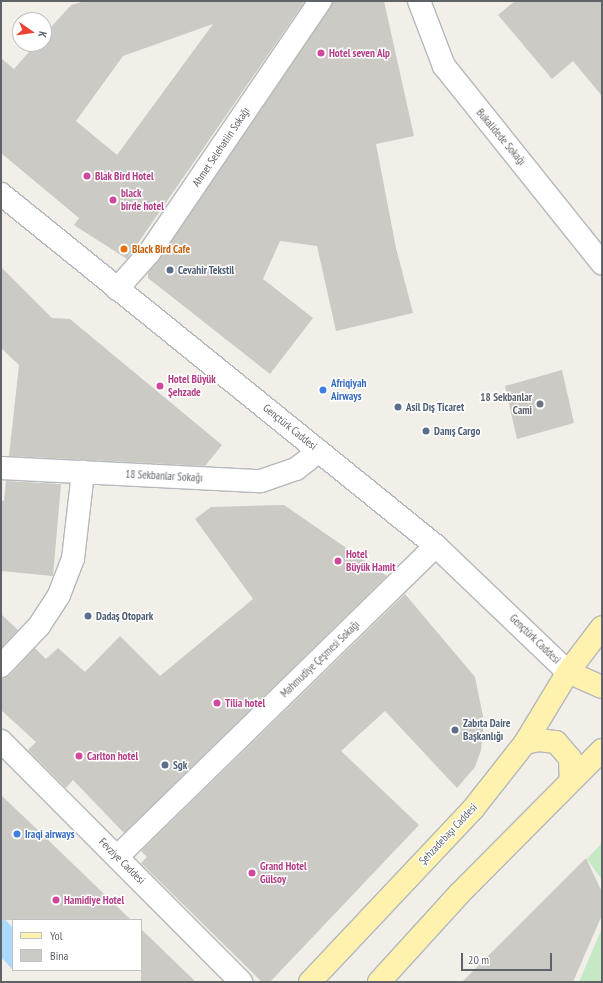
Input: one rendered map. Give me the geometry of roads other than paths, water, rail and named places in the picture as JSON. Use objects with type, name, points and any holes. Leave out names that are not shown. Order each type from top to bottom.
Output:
[{"type":"main road","name":"Şehzadebaşı Caddesi","points":[[310,982],[473,808],[525,743],[568,672],[602,627]]},
{"type":"main road","points":[[568,672],[602,687]]},
{"type":"main road","points":[[525,743],[539,740],[556,742],[570,758],[571,781]]},
{"type":"main road","points":[[379,982],[459,894],[602,750]]},
{"type":"street","name":"Ahmet Selehatiin Sokağı","points":[[118,289],[148,253],[320,1]]},
{"type":"street","name":"Bukalidede Sokağı","points":[[419,1],[444,66],[577,234],[602,263]]},
{"type":"street","name":"Gençtürk Caddesi","points":[[1,194],[436,546],[568,672]]},
{"type":"street","name":"18 Sekbanlar Sokağı","points":[[1,468],[261,481],[296,469],[319,451]]},
{"type":"street","points":[[1,666],[39,626],[59,595],[73,559],[83,472]]},
{"type":"street","name":"Mahmudiye Çeşmesi Sokağı","points":[[118,856],[436,546]]},
{"type":"street","name":"Fevziye Caddesi","points":[[1,741],[118,856],[242,982]]},
{"type":"water","points":[[1,915],[12,927],[12,969],[1,957]]},
{"type":"place","name":"Hotel seven Alp","points":[[321,53]]},
{"type":"place","name":"Blak Bird Hotel","points":[[87,176]]},
{"type":"place","name":"black birde hotel","points":[[113,200]]},
{"type":"place","name":"Black Bird Cafe","points":[[124,249]]},
{"type":"place","name":"Cevahir Tekstil","points":[[170,270]]},
{"type":"place","name":"Hotel Büyük Şehzade","points":[[160,386]]},
{"type":"place","name":"Afriqiyah Airways","points":[[323,390]]},
{"type":"place","name":"18 Sekbanlar Cami","points":[[540,404]]},
{"type":"place","name":"Asil Dış Ticaret","points":[[398,407]]},
{"type":"place","name":"Danış Cargo","points":[[426,431]]},
{"type":"place","name":"Hotel Büyük Hamit","points":[[338,561]]},
{"type":"place","name":"Dadaş Otopark","points":[[88,616]]},
{"type":"place","name":"Tilia hotel","points":[[217,703]]},
{"type":"place","name":"Zabıta Daire Başkanlığı","points":[[455,730]]},
{"type":"place","name":"Carlton hotel","points":[[79,756]]},
{"type":"place","name":"Sgk","points":[[165,765]]},
{"type":"place","name":"Iraqi airways","points":[[17,834]]},
{"type":"place","name":"Grand Hotel Gülsoy","points":[[252,873]]},
{"type":"place","name":"Hamidiye Hotel","points":[[56,900]]}]
